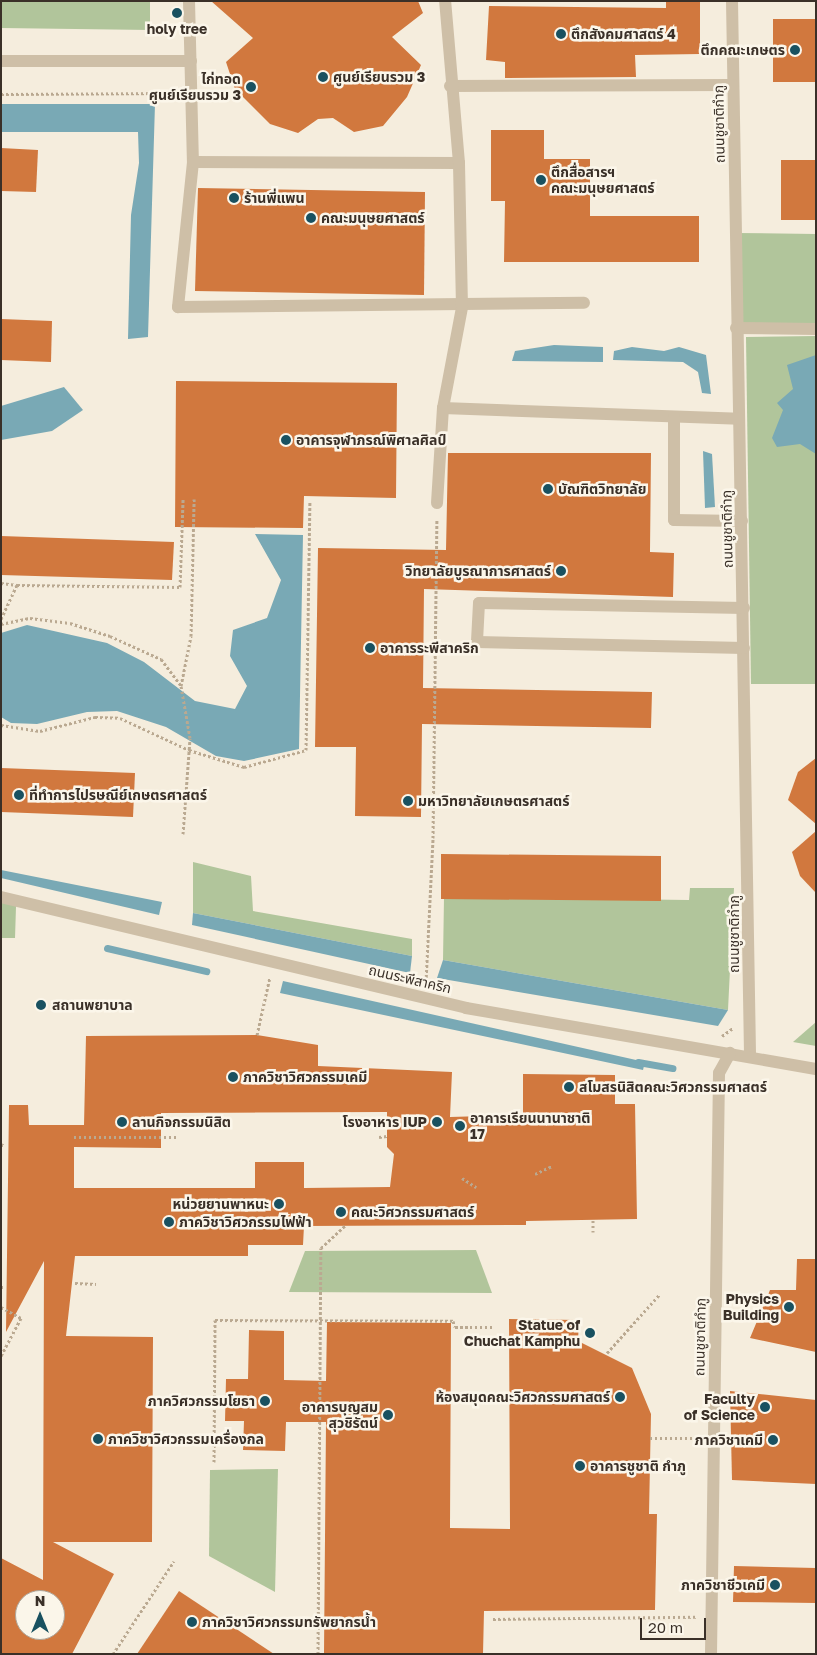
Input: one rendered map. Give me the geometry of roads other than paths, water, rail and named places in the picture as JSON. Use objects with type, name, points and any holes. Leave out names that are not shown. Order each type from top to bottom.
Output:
[{"type":"lane","points":[[190,1],[193,162],[178,307],[462,307],[584,303]]},
{"type":"lane","points":[[437,503],[444,408],[462,307],[459,163],[450,86],[445,1]]},
{"type":"lane","name":"ถนนชูชาติกำภู","points":[[732,1],[736,328],[744,608],[750,1056]]},
{"type":"lane","points":[[1,61],[190,61]]},
{"type":"lane","points":[[450,86],[733,85]]},
{"type":"lane","points":[[193,162],[459,163]]},
{"type":"lane","points":[[736,328],[816,328]]},
{"type":"lane","points":[[444,408],[739,418]]},
{"type":"lane","points":[[674,417],[674,520],[742,521]]},
{"type":"lane","points":[[744,608],[479,603],[477,642],[744,648]]},
{"type":"lane","name":"ถนนระพีสาคริก","points":[[1,897],[466,1008],[750,1056],[816,1070]]},
{"type":"lane","name":"ถนนชูชาติกำภู","points":[[711,1654],[719,1073],[730,1053]]},
{"type":"water","points":[[1,104],[155,104],[148,337],[128,339],[131,215],[139,163],[138,132],[1,132]]},
{"type":"water","points":[[554,345],[603,347],[603,362],[512,361],[515,351]]},
{"type":"water","points":[[632,347],[664,351],[679,347],[706,355],[711,394],[702,393],[698,372],[683,362],[613,360],[614,351]]},
{"type":"water","points":[[816,355],[816,454],[800,444],[777,447],[772,438],[783,410],[777,403],[793,389],[787,365]]},
{"type":"water","points":[[64,387],[83,410],[52,431],[1,440],[1,406]]},
{"type":"water","points":[[703,451],[712,454],[715,507],[705,508]]},
{"type":"water","points":[[255,534],[303,535],[299,749],[244,761],[216,756],[166,727],[117,711],[87,712],[37,724],[11,723],[1,717],[1,633],[27,625],[107,643],[144,662],[195,701],[235,709],[247,686],[230,656],[233,630],[267,618],[281,580]]},
{"type":"water","points":[[1,870],[162,902],[159,915],[1,878]]},
{"type":"water","points":[[193,913],[412,956],[410,973],[192,925]]},
{"type":"water","points":[[443,960],[728,1010],[718,1026],[437,978]]},
{"type":"water","points":[[283,981],[645,1062],[643,1070],[280,993]]},
{"type":"waterway","points":[[107,948],[206,971]]},
{"type":"waterway","points":[[638,1062],[672,1068]]},
{"type":"place","name":"holy tree","points":[[177,13]]},
{"type":"place","name":"ตึกสังคมศาสตร์ 4","points":[[561,34]]},
{"type":"place","name":"ตึกคณะเกษตร","points":[[795,50]]},
{"type":"place","name":"ศูนย์เรียนรวม 3","points":[[323,77]]},
{"type":"place","name":"ไก่ทอด ศูนย์เรียนรวม 3","points":[[251,87]]},
{"type":"place","name":"ตึกสื่อสารฯ คณะมนุษยศาสตร์","points":[[541,180]]},
{"type":"place","name":"ร้านพี่แพน","points":[[234,198]]},
{"type":"place","name":"คณะมนุษยศาสตร์","points":[[311,218]]},
{"type":"place","name":"อาคารจุฬาภรณ์พิศาลศิลป์","points":[[286,440]]},
{"type":"place","name":"บัณฑิตวิทยาลัย","points":[[548,489]]},
{"type":"place","name":"วิทยาลัยบูรณาการศาสตร์","points":[[561,571]]},
{"type":"place","name":"อาคารระพีสาคริก","points":[[370,648]]},
{"type":"place","name":"ที่ทำการไปรษณีย์เกษตรศาสตร์","points":[[19,795]]},
{"type":"place","name":"มหาวิทยาลัยเกษตรศาสตร์","points":[[408,801]]},
{"type":"place","name":"สถานพยาบาล","points":[[41,1005]]},
{"type":"place","name":"ภาควิชาวิศวกรรมเคมี","points":[[233,1077]]},
{"type":"place","name":"สโมสรนิสิตคณะวิศวกรรมศาสตร์","points":[[569,1087]]},
{"type":"place","name":"ลานกิจกรรมนิสิต","points":[[122,1122]]},
{"type":"place","name":"โรงอาหาร IUP","points":[[437,1122]]},
{"type":"place","name":"อาคารเรียนนานาชาติ 17","points":[[460,1126]]},
{"type":"place","name":"หน่วยยานพาหนะ","points":[[279,1204]]},
{"type":"place","name":"คณะวิศวกรรมศาสตร์","points":[[341,1212]]},
{"type":"place","name":"ภาควิชาวิศวกรรมไฟฟ้า","points":[[169,1222]]},
{"type":"place","name":"Physics Building","points":[[789,1307]]},
{"type":"place","name":"Statue of Chuchat Kamphu","points":[[590,1333]]},
{"type":"place","name":"ห้องสมุดคณะวิศวกรรมศาสตร์","points":[[620,1397]]},
{"type":"place","name":"ภาควิศวกรรมโยธา","points":[[265,1401]]},
{"type":"place","name":"Faculty of Science","points":[[765,1407]]},
{"type":"place","name":"อาคารบุญสม สุวชิรัตน์","points":[[388,1415]]},
{"type":"place","name":"ภาควิชาวิศวกรรมเครื่องกล","points":[[98,1439]]},
{"type":"place","name":"ภาควิชาเคมี","points":[[773,1440]]},
{"type":"place","name":"อาคารชูชาติ กำภู","points":[[580,1466]]},
{"type":"place","name":"ภาควิชาชีวเคมี","points":[[775,1585]]},
{"type":"place","name":"ภาควิชาวิศวกรรมทรัพยากรน้ำ","points":[[192,1622]]}]
